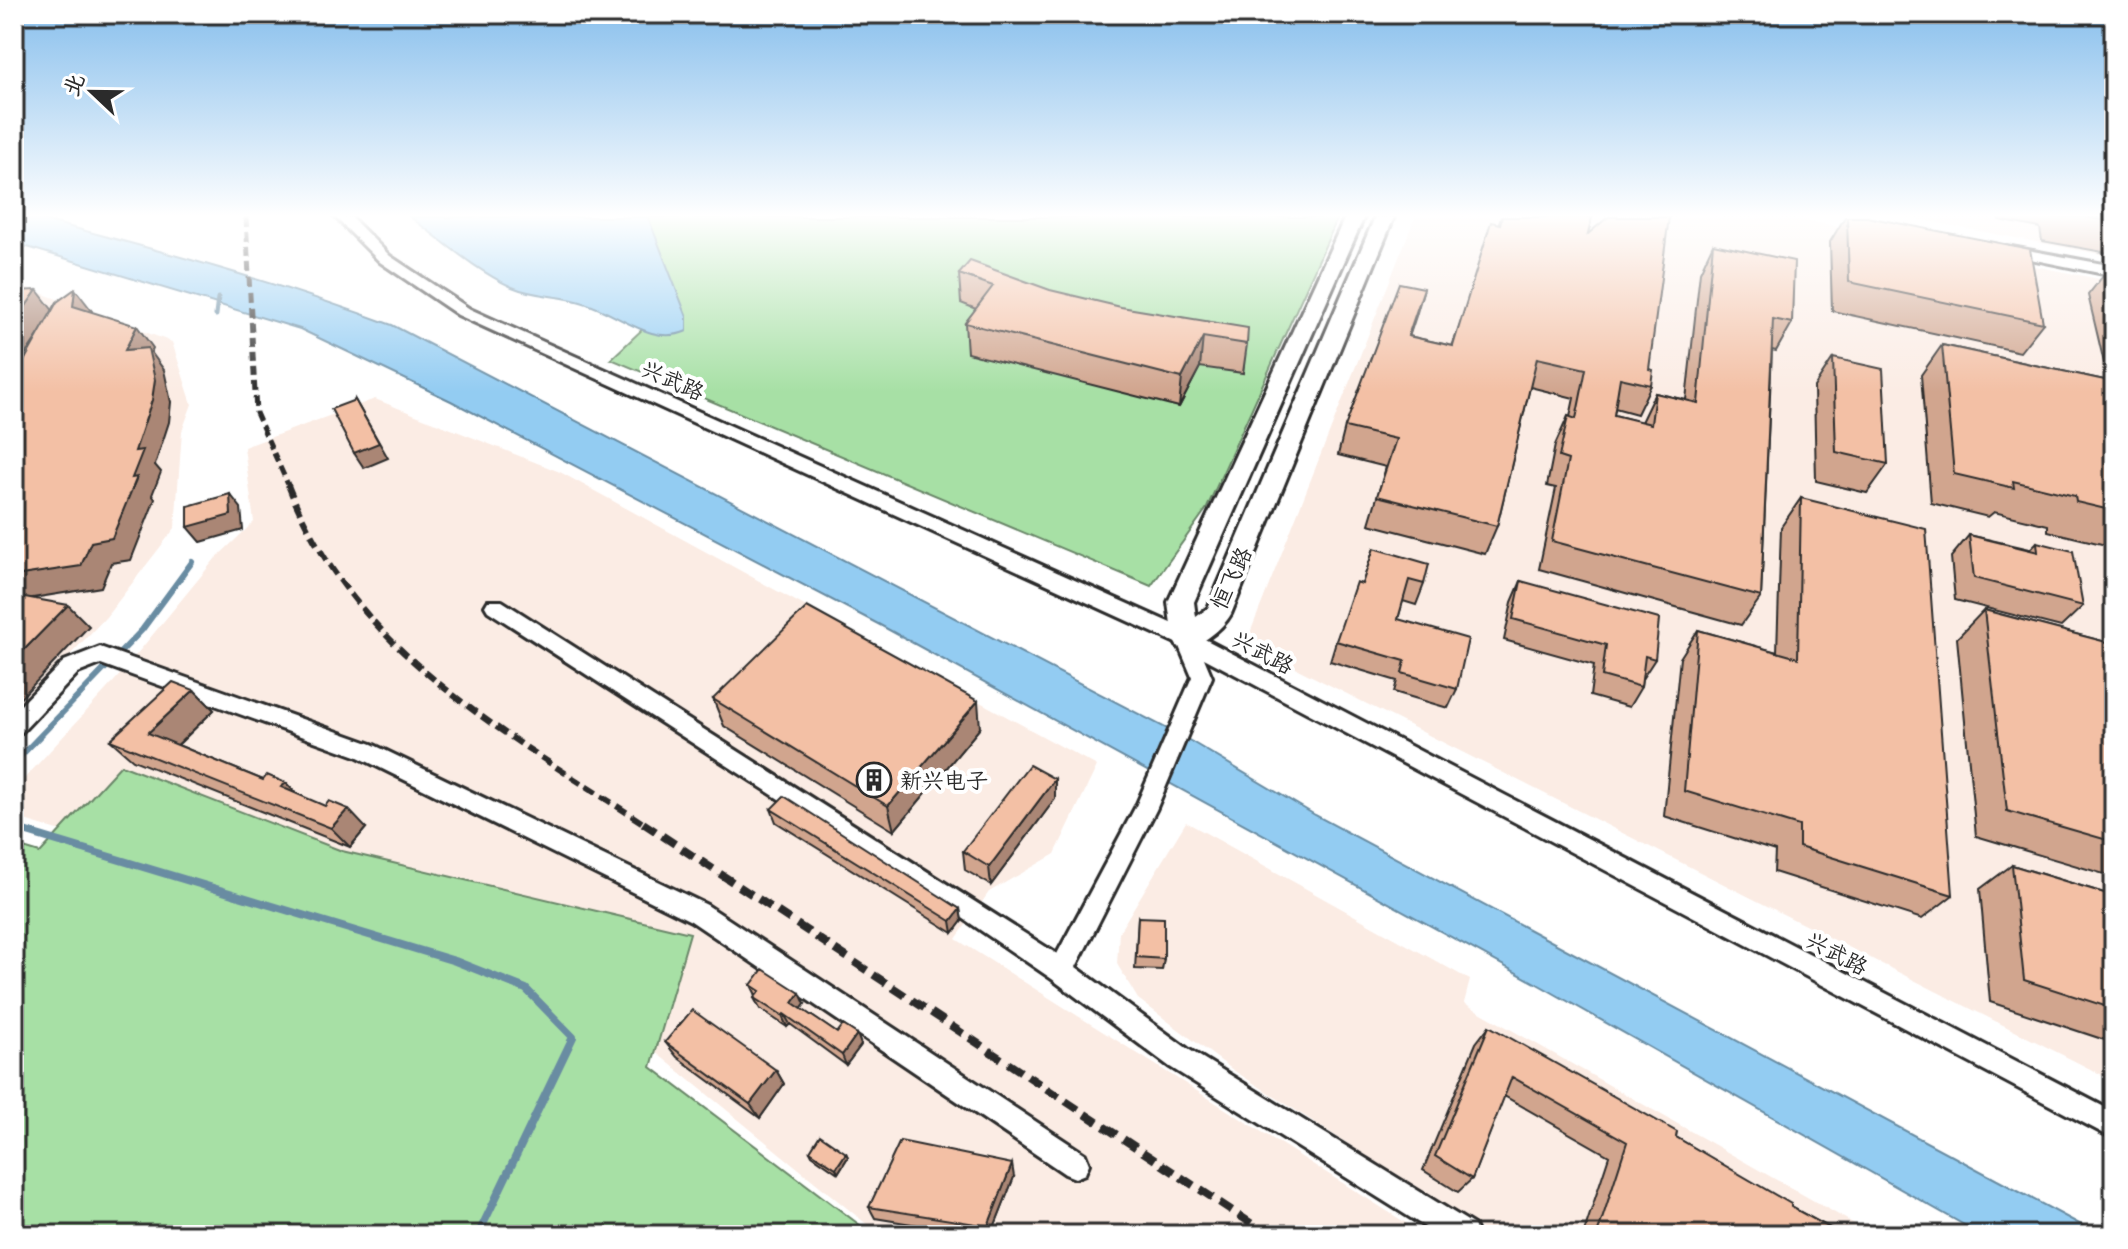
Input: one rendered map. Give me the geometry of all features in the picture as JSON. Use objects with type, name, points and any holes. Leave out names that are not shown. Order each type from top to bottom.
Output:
[{"type":"main road","name":"恒飞路","points":[[1186,639],[1181,602],[1329,275]]},
{"type":"main road","name":"恒飞路","points":[[1186,639],[1218,614],[1360,275]]},
{"type":"street","name":"兴武路","points":[[409,275],[464,312],[1186,639],[2114,1126]]},
{"type":"street","points":[[495,606],[959,902],[1061,971],[1179,1058],[1464,1235]]},
{"type":"street","points":[[1061,971],[1145,810],[1202,677],[1186,639]]},
{"type":"street","points":[[14,726],[71,667],[100,655],[364,750],[699,913],[1075,1164]]},
{"type":"shaded area","points":[[1392,275],[2080,275],[2114,282],[2114,1081],[1246,643]]},
{"type":"shaded area","points":[[14,283],[172,342],[192,404],[182,431],[175,528],[106,617],[14,714]]},
{"type":"shaded area","points":[[375,399],[560,472],[1097,766],[1055,854],[989,892],[956,939],[1425,1235],[880,1235],[643,1042],[526,968],[14,817],[14,790],[117,678],[215,559],[254,522],[244,447]]},
{"type":"shaded area","points":[[1186,822],[1470,980],[1464,1003],[1874,1235],[1490,1235],[1233,1070],[1138,999],[1117,964],[1119,932]]},
{"type":"green space","points":[[651,275],[1312,275],[1207,508],[1151,586],[611,359],[664,309]]},
{"type":"green space","points":[[121,765],[342,851],[690,933],[651,1067],[873,1235],[14,1235],[14,845],[40,853]]},
{"type":"water","points":[[121,275],[244,275],[392,325],[1187,739],[1315,815],[2100,1235],[1982,1235],[1539,985],[880,625],[451,401],[300,329]]},
{"type":"water","points":[[490,275],[671,275],[687,317],[687,331],[674,335],[648,332],[584,303],[530,293]]},
{"type":"building","points":[[963,275],[1009,275],[1050,290],[1121,307],[1248,328],[1247,344],[1203,337],[1182,378],[965,323],[993,286]]},
{"type":"building","points":[[1475,275],[1661,275],[1649,369],[1653,370],[1651,385],[1620,378],[1614,415],[1651,424],[1655,393],[1698,403],[1710,275],[1794,275],[1792,323],[1773,319],[1761,597],[1552,541],[1568,460],[1559,457],[1568,416],[1576,419],[1586,369],[1537,358],[1497,526],[1377,496],[1396,439],[1345,427],[1399,283],[1424,288],[1408,336],[1453,346]]},
{"type":"building","points":[[1849,275],[2035,275],[2043,323],[1849,282]]},
{"type":"building","points":[[75,289],[73,306],[137,326],[125,350],[148,348],[155,380],[152,400],[135,451],[143,450],[132,478],[137,477],[112,538],[91,542],[81,566],[14,576],[14,379],[57,302]]},
{"type":"building","points":[[37,290],[14,323],[14,291]]},
{"type":"building","points":[[1942,345],[2114,382],[2114,511],[2076,502],[2075,496],[2013,481],[2014,488],[1954,474]]},
{"type":"building","points":[[1833,358],[1883,369],[1888,464],[1836,452]]},
{"type":"building","points":[[355,400],[379,443],[354,453],[331,409]]},
{"type":"building","points":[[230,494],[231,515],[188,527],[188,506]]},
{"type":"building","points":[[1801,498],[1926,529],[1953,895],[1799,847],[1799,826],[1684,791],[1698,630],[1798,658]]},
{"type":"building","points":[[1969,535],[2038,552],[2037,542],[2073,551],[2083,606],[1974,578]]},
{"type":"building","points":[[1374,548],[1429,564],[1424,584],[1409,580],[1398,619],[1468,639],[1457,689],[1402,673],[1405,661],[1336,641],[1356,582],[1362,584]]},
{"type":"building","points":[[1521,581],[1659,619],[1655,659],[1645,656],[1641,687],[1602,676],[1606,645],[1513,619]]},
{"type":"building","points":[[14,595],[68,605],[14,660]]},
{"type":"building","name":"新兴电子","points":[[807,607],[978,701],[888,806],[713,699]]},
{"type":"building","points":[[1984,610],[2114,644],[2114,842],[2007,811]]},
{"type":"building","points":[[173,682],[194,690],[148,733],[263,780],[267,775],[286,783],[281,787],[325,806],[329,801],[348,809],[331,828],[110,740]]},
{"type":"building","points":[[1029,765],[1055,779],[989,867],[963,851]]},
{"type":"building","points":[[784,796],[960,909],[951,921],[771,809]]},
{"type":"building","points":[[2012,865],[2114,896],[2114,1009],[2024,980]]},
{"type":"building","points":[[1138,917],[1164,918],[1164,959],[1136,957]]},
{"type":"building","points":[[763,969],[800,993],[793,1003],[837,1033],[843,1025],[857,1034],[842,1055],[784,1014],[782,1016],[754,998],[760,991],[751,985]]},
{"type":"building","points":[[692,1010],[776,1070],[750,1104],[665,1042]]},
{"type":"building","points":[[1489,1026],[1677,1132],[1676,1137],[1843,1235],[1597,1235],[1627,1142],[1512,1077],[1472,1179],[1435,1156]]},
{"type":"building","points":[[820,1135],[846,1153],[836,1168],[810,1151]]},
{"type":"building","points":[[900,1141],[1012,1164],[988,1226],[869,1207]]},
{"type":"waterway","points":[[216,315],[218,298]]},
{"type":"waterway","points":[[14,763],[142,630],[192,562]]},
{"type":"waterway","points":[[14,828],[455,961],[526,989],[573,1037],[478,1235]]},
{"type":"railway","points":[[249,275],[256,413],[289,487]]},
{"type":"railway","points":[[288,485],[317,544],[352,596],[393,642],[438,683],[488,721],[646,825]]},
{"type":"railway","points":[[643,823],[1269,1235]]},
{"type":"place","name":"新兴电子","points":[[874,780]]}]
